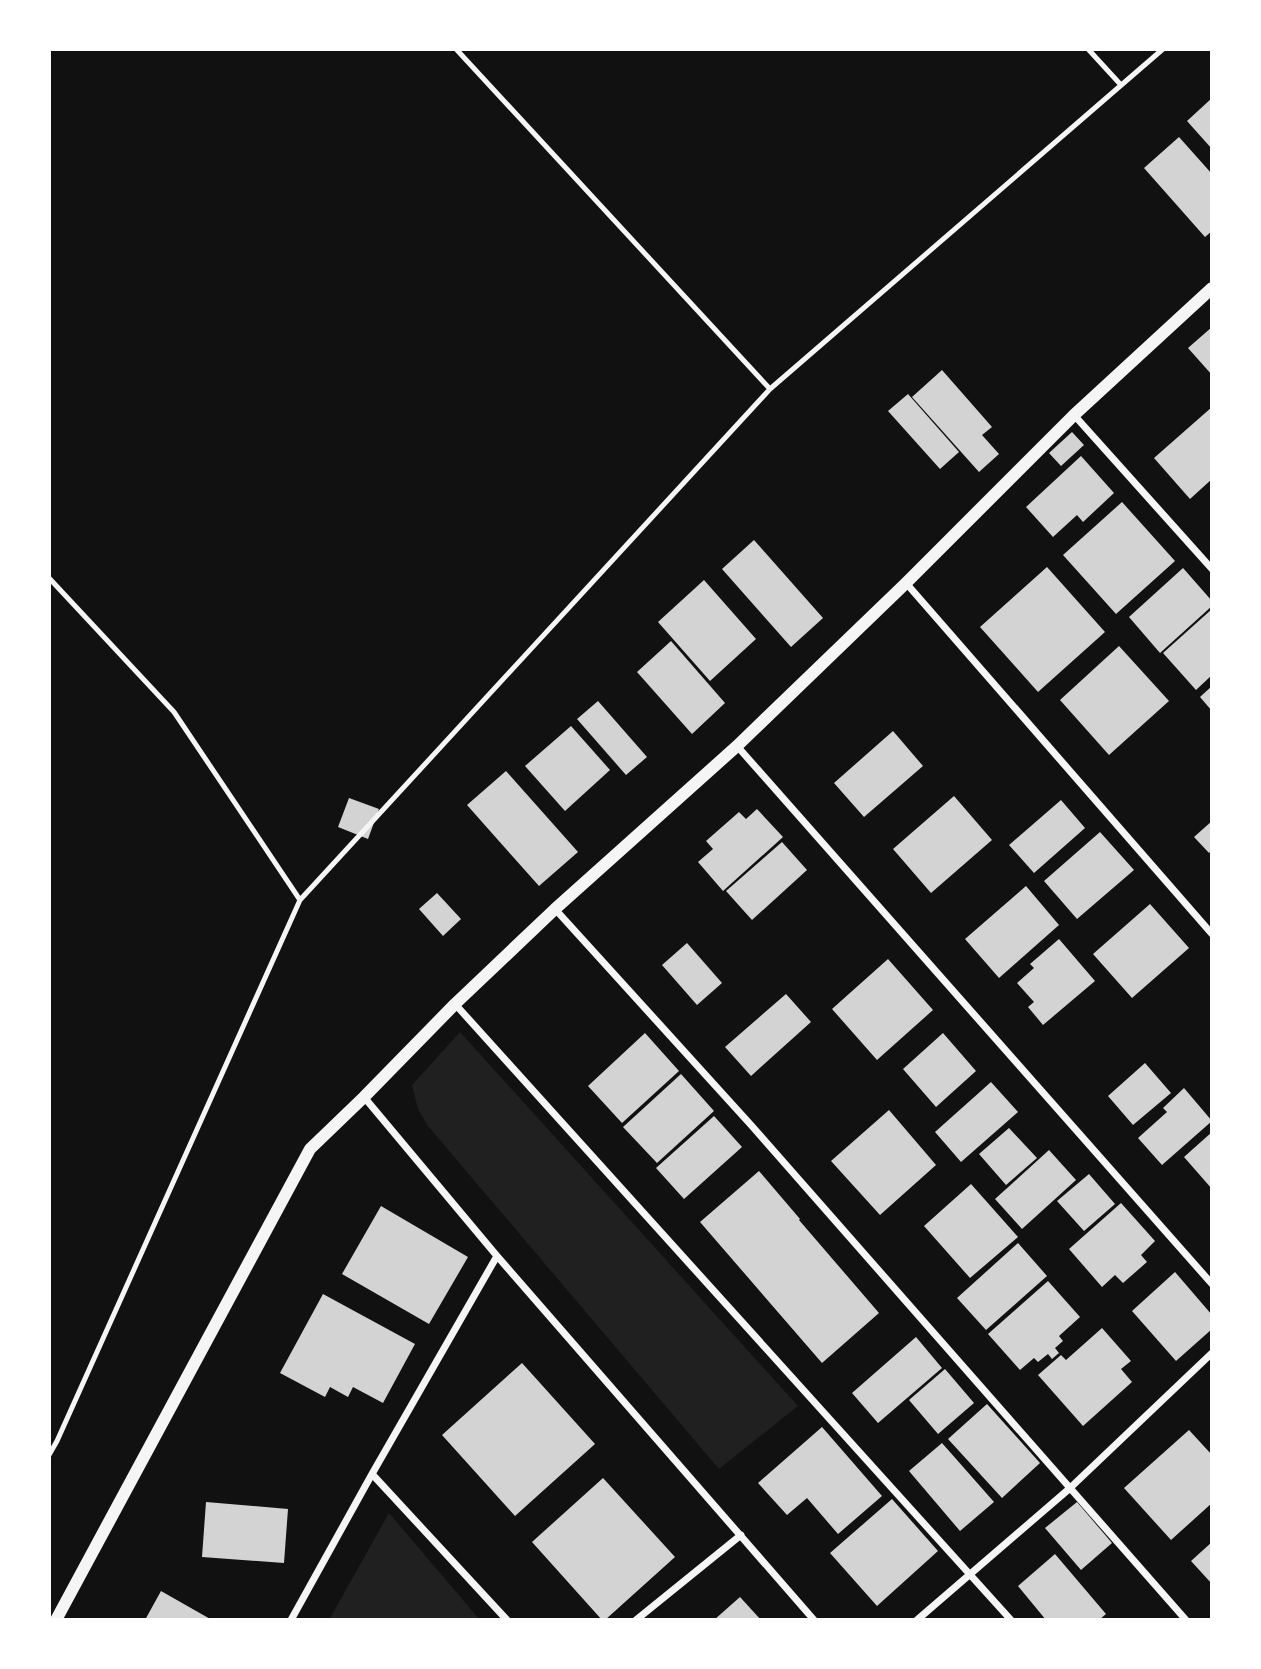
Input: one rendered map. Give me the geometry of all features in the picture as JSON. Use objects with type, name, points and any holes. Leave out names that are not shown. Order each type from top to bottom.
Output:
[{"type":"street","points":[[56,1620],[310,1149],[455,1004],[555,909],[737,746],[906,583],[1074,415],[1212,288]]},
{"type":"street","points":[[1074,415],[1212,569]]},
{"type":"street","points":[[906,583],[1212,934]]},
{"type":"street","points":[[737,746],[1212,1284]]},
{"type":"street","points":[[555,909],[751,1125],[1186,1620]]},
{"type":"street","points":[[455,1004],[1011,1620]]},
{"type":"street","points":[[364,1097],[497,1256],[814,1620]]},
{"type":"street","points":[[291,1620],[497,1256]]},
{"type":"street","points":[[917,1620],[1069,1489],[1212,1353]]},
{"type":"street","points":[[372,1474],[507,1620]]},
{"type":"street","points":[[636,1620],[741,1535]]},
{"type":"lane","points":[[456,49],[770,389]]},
{"type":"lane","points":[[1088,49],[1122,85]]},
{"type":"lane","points":[[49,1455],[300,900],[770,389],[1163,49]]},
{"type":"lane","points":[[49,578],[174,712],[300,900]]},
{"type":"lane","points":[[49,1443],[57,1441]]},
{"type":"shaded area","points":[[460,1032],[798,1406],[719,1469],[428,1126],[418,1109],[412,1085]]},
{"type":"shaded area","points":[[389,1513],[480,1620],[329,1620]]},
{"type":"building","points":[[1212,98],[1212,149],[1187,121]]},
{"type":"building","points":[[1179,137],[1212,174],[1212,231],[1205,237],[1144,168]]},
{"type":"building","points":[[1212,327],[1212,375],[1188,348]]},
{"type":"building","points":[[942,370],[992,427],[982,435],[999,454],[979,472],[912,397]]},
{"type":"building","points":[[908,394],[959,452],[940,469],[888,411]]},
{"type":"building","points":[[1212,407],[1212,479],[1190,499],[1154,458]]},
{"type":"building","points":[[1072,432],[1084,445],[1061,466],[1049,453]]},
{"type":"building","points":[[1081,456],[1114,493],[1083,522],[1077,515],[1053,537],[1026,507]]},
{"type":"building","points":[[1122,502],[1175,561],[1116,614],[1063,555]]},
{"type":"building","points":[[754,540],[823,618],[791,647],[722,569]]},
{"type":"building","points":[[1047,567],[1105,632],[1038,692],[980,627]]},
{"type":"building","points":[[1183,568],[1212,601],[1212,606],[1160,653],[1129,617]]},
{"type":"building","points":[[704,580],[756,639],[710,681],[658,622]]},
{"type":"building","points":[[1212,609],[1212,675],[1196,690],[1163,653]]},
{"type":"building","points":[[671,641],[725,703],[692,734],[637,672]]},
{"type":"building","points":[[1119,646],[1169,701],[1109,755],[1060,700]]},
{"type":"building","points":[[1212,686],[1212,711],[1200,697]]},
{"type":"building","points":[[598,701],[647,757],[626,775],[577,719]]},
{"type":"building","points":[[571,726],[610,770],[565,811],[525,766]]},
{"type":"building","points":[[893,731],[923,766],[864,817],[834,783]]},
{"type":"building","points":[[506,771],[578,852],[539,886],[467,805]]},
{"type":"building","points":[[954,796],[992,840],[931,893],[893,849]]},
{"type":"building","points":[[349,798],[379,809],[368,839],[338,827]]},
{"type":"building","points":[[1061,800],[1085,828],[1034,873],[1009,845]]},
{"type":"building","points":[[757,809],[783,837],[723,891],[698,862],[713,849],[706,841],[739,812],[746,819]]},
{"type":"building","points":[[1212,821],[1212,850],[1209,853],[1194,837]]},
{"type":"building","points":[[1100,832],[1134,870],[1077,919],[1044,881]]},
{"type":"building","points":[[782,842],[807,870],[752,920],[726,891]]},
{"type":"building","points":[[1026,886],[1059,925],[999,978],[965,939]]},
{"type":"building","points":[[437,893],[461,919],[443,936],[419,909]]},
{"type":"building","points":[[1150,904],[1189,948],[1132,998],[1093,954]]},
{"type":"building","points":[[1059,939],[1095,981],[1043,1025],[1028,1007],[1034,1002],[1017,983],[1034,968],[1030,964]]},
{"type":"building","points":[[687,943],[722,983],[697,1005],[662,965]]},
{"type":"building","points":[[888,959],[933,1010],[877,1060],[832,1009]]},
{"type":"building","points":[[786,994],[811,1022],[751,1076],[725,1047]]},
{"type":"building","points":[[645,1033],[679,1071],[622,1123],[588,1086]]},
{"type":"building","points":[[943,1033],[976,1071],[936,1107],[903,1069]]},
{"type":"building","points":[[1145,1063],[1171,1093],[1133,1125],[1108,1096]]},
{"type":"building","points":[[681,1074],[714,1111],[657,1163],[623,1127]]},
{"type":"building","points":[[991,1082],[1018,1112],[961,1162],[935,1132]]},
{"type":"building","points":[[1184,1088],[1212,1121],[1162,1165],[1138,1138],[1167,1112],[1163,1108]]},
{"type":"building","points":[[889,1110],[936,1165],[880,1215],[831,1161]]},
{"type":"building","points":[[714,1116],[742,1147],[684,1199],[656,1168]]},
{"type":"building","points":[[1009,1128],[1037,1158],[1006,1185],[979,1154]]},
{"type":"building","points":[[1212,1132],[1212,1189],[1184,1157]]},
{"type":"building","points":[[1049,1150],[1076,1180],[1022,1229],[995,1199]]},
{"type":"building","points":[[759,1171],[879,1313],[822,1363],[700,1222]]},
{"type":"building","points":[[1089,1174],[1115,1204],[1084,1231],[1057,1201]]},
{"type":"building","points":[[971,1184],[1018,1237],[970,1278],[924,1226]]},
{"type":"building","points":[[1121,1203],[1155,1241],[1141,1255],[1147,1262],[1123,1283],[1115,1275],[1102,1287],[1069,1249]]},
{"type":"building","points":[[381,1206],[468,1257],[429,1324],[342,1274]]},
{"type":"building","points":[[1018,1243],[1047,1276],[986,1330],[957,1298]]},
{"type":"building","points":[[1175,1272],[1212,1315],[1212,1329],[1176,1361],[1132,1311]]},
{"type":"building","points":[[1048,1281],[1080,1317],[1059,1336],[1063,1341],[1055,1348],[1059,1353],[1052,1359],[1048,1354],[1038,1362],[1034,1358],[1020,1370],[988,1334]]},
{"type":"building","points":[[323,1294],[415,1344],[383,1403],[353,1387],[348,1397],[330,1387],[325,1397],[280,1373]]},
{"type":"building","points":[[1102,1328],[1131,1361],[1121,1369],[1132,1382],[1083,1426],[1038,1375],[1061,1355],[1066,1360]]},
{"type":"building","points":[[916,1337],[942,1368],[878,1423],[852,1393]]},
{"type":"building","points":[[522,1363],[595,1444],[515,1516],[442,1435]]},
{"type":"building","points":[[945,1369],[974,1403],[938,1434],[909,1400]]},
{"type":"building","points":[[987,1404],[1040,1463],[1002,1498],[948,1439]]},
{"type":"building","points":[[822,1427],[882,1496],[838,1534],[807,1498],[787,1515],[758,1483]]},
{"type":"building","points":[[1189,1430],[1212,1455],[1212,1503],[1171,1540],[1124,1488]]},
{"type":"building","points":[[942,1443],[994,1502],[960,1531],[909,1471]]},
{"type":"building","points":[[603,1478],[675,1557],[605,1620],[602,1620],[532,1542]]},
{"type":"building","points":[[892,1499],[938,1551],[877,1606],[830,1553]]},
{"type":"building","points":[[206,1502],[288,1509],[284,1563],[202,1557]]},
{"type":"building","points":[[1077,1502],[1112,1543],[1081,1570],[1045,1528]]},
{"type":"building","points":[[1212,1542],[1212,1584],[1191,1561]]},
{"type":"building","points":[[1055,1554],[1106,1614],[1099,1620],[1046,1620],[1018,1586]]},
{"type":"building","points":[[161,1591],[212,1620],[145,1620]]},
{"type":"building","points":[[740,1597],[761,1620],[714,1620]]}]
